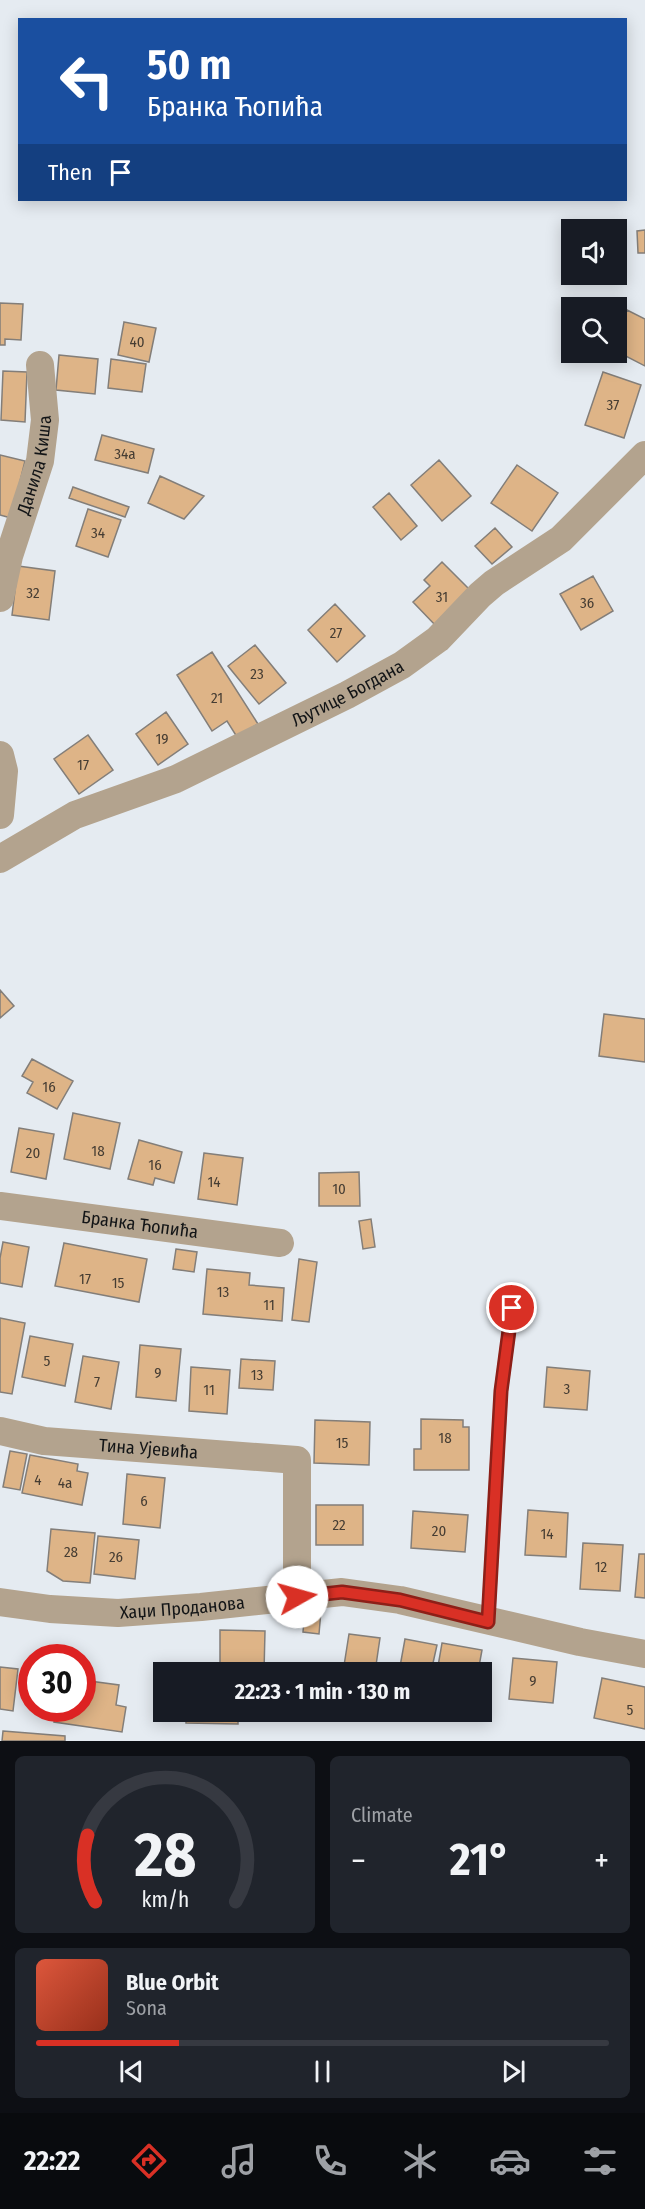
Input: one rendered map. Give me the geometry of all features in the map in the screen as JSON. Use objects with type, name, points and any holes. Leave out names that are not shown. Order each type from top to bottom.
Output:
[{"type":"street","name":"Данила Киша","points":[[0,598],[9,556],[40,461],[45,420],[40,365]]},
{"type":"street","name":"Љутице Богдана","points":[[0,859],[75,815],[176,779],[328,705],[402,665],[438,639],[480,595],[561,539],[645,455]]},
{"type":"street","points":[[0,755],[4,771],[0,815]]},
{"type":"street","name":"Бранка Ћопића","points":[[0,1206],[280,1243]]},
{"type":"street","name":"Тина Ујевића","points":[[0,1431],[44,1441],[297,1461],[297,1597]]},
{"type":"street","name":"Хаџи Проданова","points":[[0,1602],[50,1609],[118,1613],[342,1592],[400,1600],[488,1622],[645,1654]]},
{"type":"lane","points":[[488,1622],[501,1391],[512,1308]]},
{"type":"building","points":[[645,230],[645,253],[638,253],[637,231]]},
{"type":"building","points":[[0,303],[23,304],[21,340],[5,339],[5,345],[0,345]]},
{"type":"building","points":[[627,310],[645,319],[645,366],[627,357]]},
{"type":"building","points":[[124,322],[156,328],[149,362],[118,355]]},
{"type":"building","points":[[59,355],[98,359],[95,394],[56,390]]},
{"type":"building","points":[[111,359],[146,364],[142,392],[108,388]]},
{"type":"building","points":[[3,371],[27,372],[25,422],[1,420]]},
{"type":"building","points":[[603,372],[641,385],[624,438],[585,425]]},
{"type":"building","points":[[102,435],[154,449],[148,473],[95,460]]},
{"type":"building","points":[[0,455],[25,461],[11,518],[0,515]]},
{"type":"building","points":[[439,460],[471,496],[442,521],[411,485]]},
{"type":"building","points":[[517,465],[558,493],[532,531],[491,503]]},
{"type":"building","points":[[160,476],[204,496],[184,519],[148,503]]},
{"type":"building","points":[[73,487],[129,507],[125,517],[69,498]]},
{"type":"building","points":[[389,493],[417,526],[401,540],[373,507]]},
{"type":"building","points":[[88,509],[121,520],[108,557],[76,546]]},
{"type":"building","points":[[495,528],[512,547],[492,564],[475,546]]},
{"type":"building","points":[[442,562],[471,591],[436,626],[413,602],[430,586],[424,580]]},
{"type":"building","points":[[18,566],[55,571],[49,620],[12,615]]},
{"type":"building","points":[[593,576],[613,611],[581,630],[560,594]]},
{"type":"building","points":[[335,604],[365,636],[337,662],[308,630]]},
{"type":"building","points":[[255,645],[286,683],[259,704],[228,666]]},
{"type":"building","points":[[212,652],[258,724],[237,737],[227,721],[212,731],[177,675]]},
{"type":"building","points":[[166,712],[188,744],[158,765],[136,734]]},
{"type":"building","points":[[88,735],[113,770],[79,794],[54,759]]},
{"type":"building","points":[[0,990],[14,1006],[0,1018]]},
{"type":"building","points":[[604,1014],[645,1019],[645,1062],[599,1056]]},
{"type":"building","points":[[32,1059],[73,1081],[57,1109],[27,1093],[33,1082],[22,1076]]},
{"type":"building","points":[[73,1113],[120,1123],[110,1169],[64,1159]]},
{"type":"building","points":[[19,1128],[54,1134],[46,1179],[11,1172]]},
{"type":"building","points":[[139,1140],[182,1152],[174,1183],[155,1178],[153,1185],[128,1179]]},
{"type":"building","points":[[204,1153],[243,1158],[237,1205],[198,1199]]},
{"type":"building","points":[[359,1172],[360,1206],[319,1206],[319,1173]]},
{"type":"building","points":[[371,1219],[375,1247],[363,1249],[359,1221]]},
{"type":"building","points":[[3,1242],[29,1247],[22,1287],[0,1283],[0,1258]]},
{"type":"building","points":[[64,1243],[147,1259],[139,1302],[55,1286]]},
{"type":"building","points":[[176,1249],[197,1252],[194,1272],[173,1269]]},
{"type":"building","points":[[299,1259],[317,1262],[309,1322],[292,1320]]},
{"type":"building","points":[[207,1269],[250,1273],[249,1285],[284,1288],[282,1321],[203,1314]]},
{"type":"building","points":[[0,1318],[25,1323],[12,1394],[0,1392]]},
{"type":"building","points":[[30,1336],[73,1344],[65,1386],[22,1377]]},
{"type":"building","points":[[140,1345],[181,1349],[176,1401],[136,1397]]},
{"type":"building","points":[[83,1356],[119,1362],[111,1409],[75,1402]]},
{"type":"building","points":[[241,1359],[275,1361],[273,1390],[239,1388]]},
{"type":"building","points":[[191,1367],[230,1370],[227,1414],[189,1411]]},
{"type":"building","points":[[547,1367],[590,1371],[587,1410],[544,1407]]},
{"type":"building","points":[[421,1419],[463,1420],[463,1427],[469,1427],[469,1470],[414,1470],[414,1449],[421,1449]]},
{"type":"building","points":[[315,1420],[370,1422],[369,1465],[314,1463]]},
{"type":"building","points":[[10,1451],[27,1454],[20,1490],[3,1487]]},
{"type":"building","points":[[30,1455],[78,1464],[77,1471],[88,1473],[82,1505],[22,1493]]},
{"type":"building","points":[[127,1474],[165,1478],[160,1528],[123,1524]]},
{"type":"building","points":[[316,1505],[363,1505],[363,1545],[316,1545]]},
{"type":"building","points":[[528,1510],[568,1513],[566,1557],[525,1555]]},
{"type":"building","points":[[413,1511],[468,1515],[465,1552],[411,1548]]},
{"type":"building","points":[[51,1529],[95,1533],[90,1583],[63,1581],[47,1571]]},
{"type":"building","points":[[98,1536],[139,1540],[135,1579],[94,1574]]},
{"type":"building","points":[[583,1543],[623,1545],[620,1591],[580,1589]]},
{"type":"building","points":[[639,1554],[645,1554],[645,1598],[635,1597]]},
{"type":"building","points":[[305,1609],[321,1611],[319,1634],[303,1632]]},
{"type":"building","points":[[220,1630],[265,1631],[264,1662],[220,1662]]},
{"type":"building","points":[[349,1634],[380,1638],[376,1662],[345,1662]]},
{"type":"building","points":[[405,1639],[437,1645],[433,1662],[401,1662]]},
{"type":"building","points":[[442,1643],[482,1650],[480,1662],[439,1662]]},
{"type":"building","points":[[513,1658],[557,1662],[553,1703],[509,1699]]},
{"type":"building","points":[[0,1667],[18,1669],[13,1711],[0,1709]]},
{"type":"building","points":[[602,1678],[645,1687],[645,1729],[594,1718]]},
{"type":"building","points":[[96,1682],[119,1685],[116,1705],[126,1707],[122,1732],[54,1722],[96,1722]]},
{"type":"building","points":[[238,1722],[238,1724],[186,1723]]},
{"type":"building","points":[[3,1731],[65,1736],[65,1741],[2,1741]]},
{"type":"route","points":[[297,1597],[342,1592],[400,1600],[488,1622],[501,1391],[512,1308]]}]
